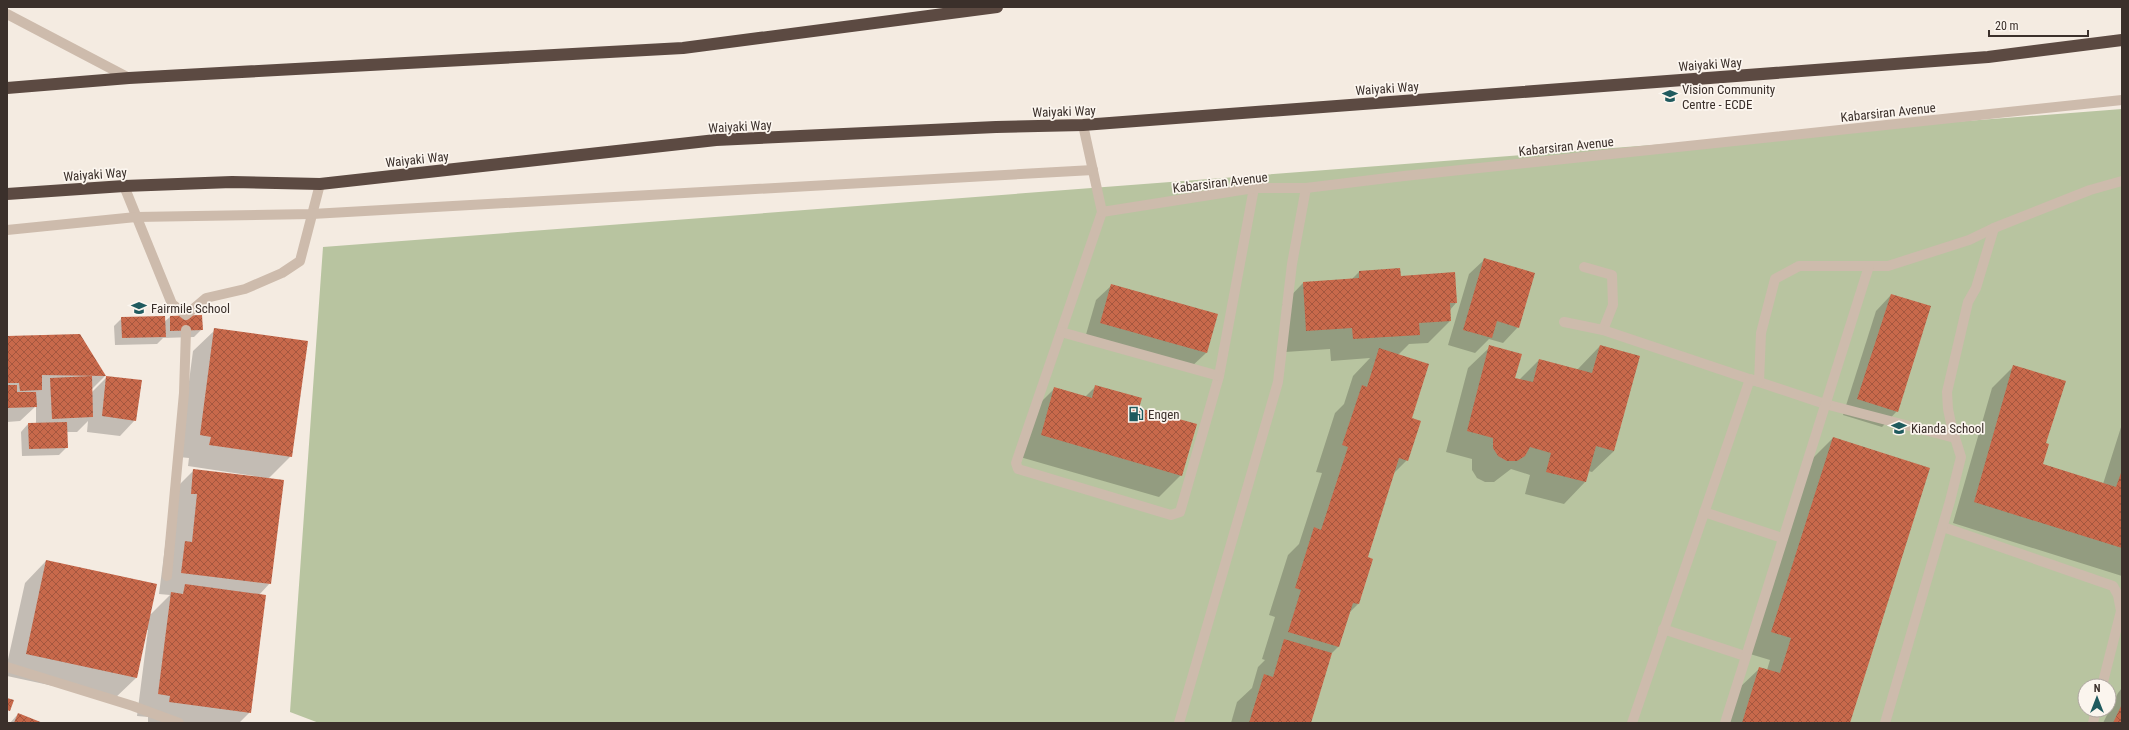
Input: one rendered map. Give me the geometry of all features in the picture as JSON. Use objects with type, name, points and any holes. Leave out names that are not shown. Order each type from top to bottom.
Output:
[{"type":"highway","points":[[7,88],[129,78],[683,48],[997,7]]},
{"type":"highway","name":"Waiyaki Way","points":[[7,194],[124,186],[232,182],[320,184],[716,140],[988,127],[1083,125],[1988,57],[2122,40]]},
{"type":"street","points":[[7,14],[129,78]]},
{"type":"street","name":"Kabarsiran Avenue","points":[[1102,212],[1254,188],[1306,188],[1404,176],[2122,100]]},
{"type":"street","points":[[1083,125],[1102,212],[1016,463],[1018,469],[1171,515],[1180,512],[1219,376],[1254,188]]},
{"type":"street","points":[[7,230],[136,217],[312,214],[1093,170]]},
{"type":"street","points":[[1632,723],[1704,512],[1754,380],[1761,333],[1775,279],[1799,266],[1888,266],[1969,240],[1994,228],[2090,190],[2122,181]]},
{"type":"street","points":[[124,186],[172,304],[186,315],[206,298],[245,289],[282,273],[300,261],[320,184]]},
{"type":"street","points":[[1179,723],[1278,382],[1292,264],[1306,188]]},
{"type":"street","points":[[1885,723],[1943,528],[1961,457],[1948,409],[1947,392],[1968,302],[1976,288],[1994,228]]},
{"type":"street","points":[[1724,723],[1869,266]]},
{"type":"street","points":[[1584,267],[1612,275],[1613,305],[1603,330]]},
{"type":"street","points":[[1564,322],[1603,330],[1825,404],[1955,438]]},
{"type":"street","points":[[167,576],[184,393],[186,330]]},
{"type":"street","points":[[1060,332],[1219,376]]},
{"type":"street","points":[[1704,512],[1782,538]]},
{"type":"street","points":[[1943,528],[2113,586],[2118,595],[2121,611],[2104,678]]},
{"type":"street","points":[[1663,629],[1744,656]]},
{"type":"street","points":[[7,666],[132,706],[179,723]]},
{"type":"green space","points":[[2122,109],[2122,723],[319,723],[290,712],[323,247]]},
{"type":"building","points":[[1484,258],[1535,273],[1519,328],[1497,321],[1492,338],[1463,330]]},
{"type":"building","points":[[1400,268],[1401,276],[1455,272],[1457,303],[1450,303],[1451,321],[1419,323],[1420,335],[1353,339],[1352,328],[1306,331],[1303,282],[1359,278],[1359,271]]},
{"type":"building","points":[[1111,284],[1218,314],[1207,353],[1100,323]]},
{"type":"building","points":[[1891,294],[1931,306],[1898,412],[1857,399]]},
{"type":"building","points":[[202,315],[203,330],[170,331],[170,316]]},
{"type":"building","points":[[165,316],[166,337],[122,338],[121,317]]},
{"type":"building","points":[[214,328],[308,341],[292,457],[209,445],[211,437],[200,435]]},
{"type":"building","points":[[80,334],[106,376],[42,375],[42,390],[20,391],[19,383],[7,383],[7,336]]},
{"type":"building","points":[[1489,345],[1522,354],[1515,378],[1533,382],[1539,359],[1592,373],[1600,345],[1640,356],[1614,451],[1596,446],[1586,482],[1546,472],[1551,453],[1530,447],[1525,456],[1517,461],[1507,461],[1498,456],[1493,448],[1493,438],[1467,431]]},
{"type":"building","points":[[1379,348],[1429,364],[1412,418],[1421,421],[1408,461],[1399,458],[1368,557],[1373,559],[1359,604],[1353,603],[1339,647],[1288,632],[1301,590],[1295,588],[1314,527],[1321,530],[1348,447],[1342,445],[1362,385],[1367,387]]},
{"type":"building","points":[[2013,365],[2066,381],[2046,443],[2049,444],[2043,464],[2116,487],[2122,470],[2122,548],[1974,502]]},
{"type":"building","points":[[92,376],[93,417],[52,419],[50,378]]},
{"type":"building","points":[[106,376],[142,380],[136,421],[102,416]]},
{"type":"building","points":[[7,385],[17,385],[17,392],[36,392],[37,407],[7,408]]},
{"type":"building","points":[[1095,385],[1142,398],[1139,408],[1197,424],[1182,476],[1041,435],[1054,387],[1092,398]]},
{"type":"building","points":[[67,422],[68,448],[29,449],[28,423]]},
{"type":"building","points":[[1833,437],[1930,468],[1850,723],[1742,723],[1759,667],[1780,673],[1791,638],[1771,632]]},
{"type":"building","points":[[193,469],[284,480],[271,584],[181,573],[185,541],[192,542],[197,494],[191,494]]},
{"type":"building","points":[[46,560],[157,584],[137,678],[26,654]]},
{"type":"building","points":[[185,584],[266,595],[251,713],[169,702],[170,696],[158,694],[171,592],[183,594]]},
{"type":"building","points":[[1284,639],[1332,653],[1311,723],[1249,723],[1264,674],[1273,677]]},
{"type":"building","points":[[7,698],[14,700],[10,711],[7,710]]},
{"type":"building","points":[[2122,704],[2122,723],[2113,723],[2115,718],[2117,718]]},
{"type":"building","points":[[18,713],[43,723],[14,723]]},
{"type":"place","name":"Vision Community Centre - ECDE","points":[[1670,96]]},
{"type":"place","name":"Fairmile School","points":[[139,308]]},
{"type":"place","name":"Engen","points":[[1136,414]]},
{"type":"place","name":"Kianda School","points":[[1899,428]]}]
